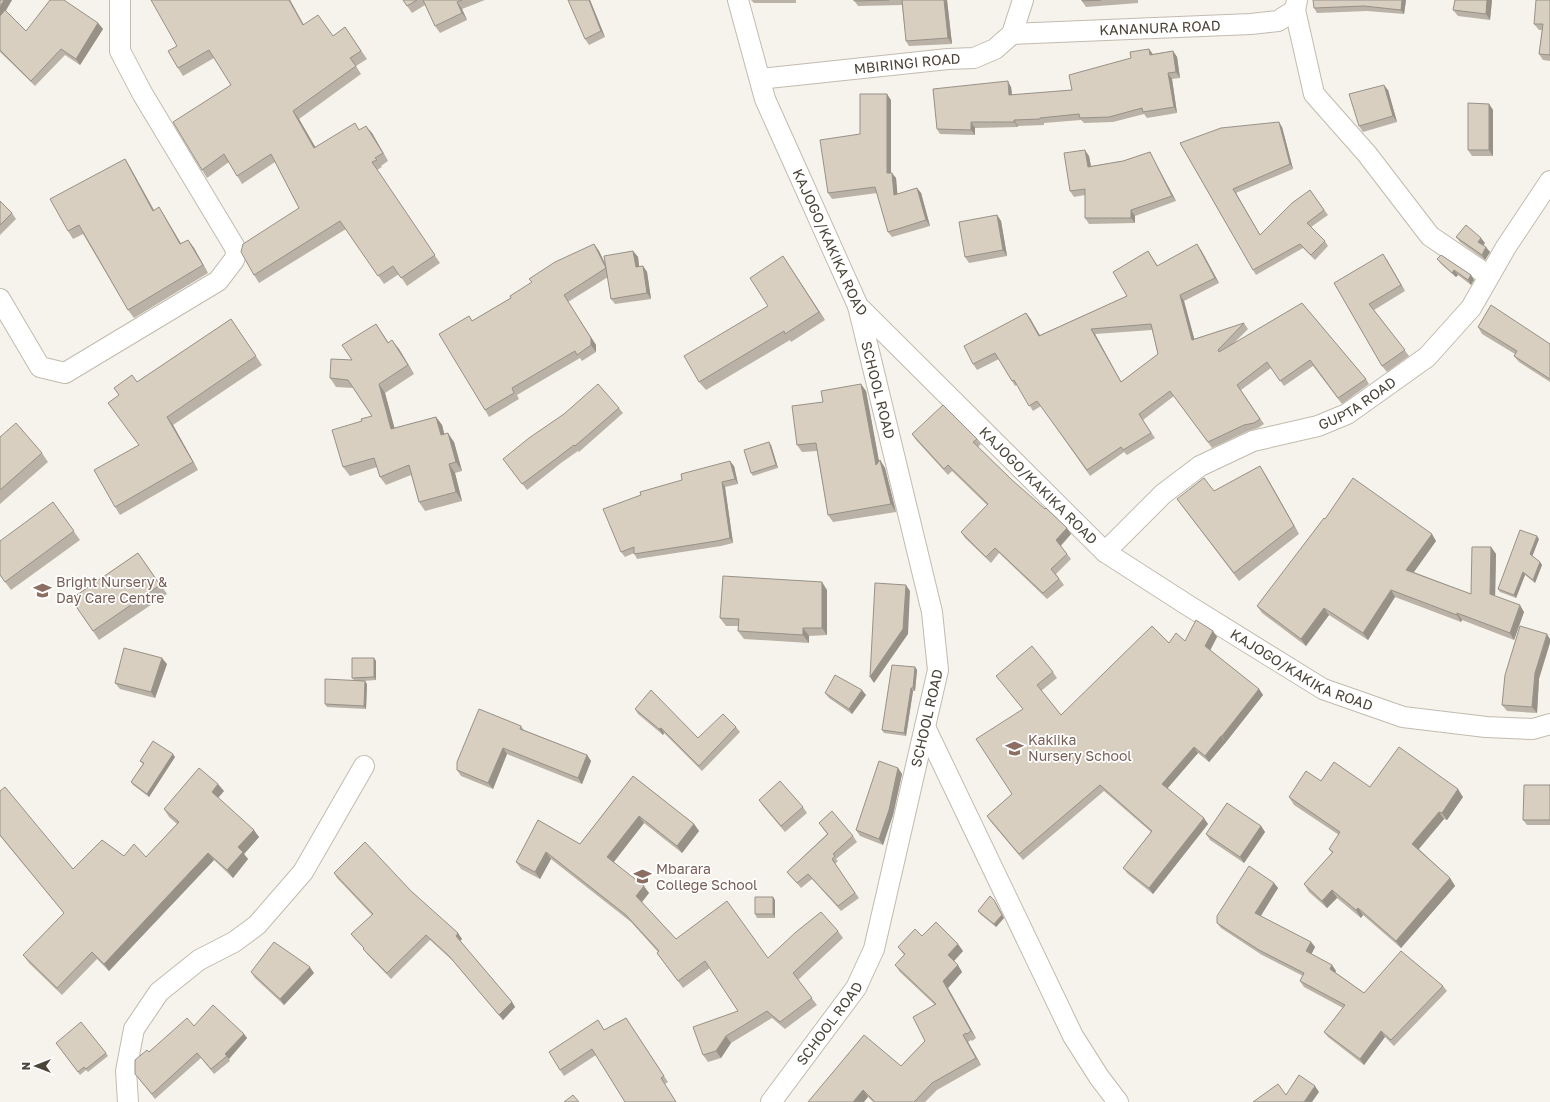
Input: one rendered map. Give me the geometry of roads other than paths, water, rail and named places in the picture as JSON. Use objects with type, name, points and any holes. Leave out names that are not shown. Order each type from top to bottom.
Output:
[{"type":"street","points":[[0,299],[40,366],[65,373],[218,281],[234,260],[237,251],[142,93],[120,51],[120,0]]},
{"type":"street","name":"KAJOGO/KAKIKA ROAD","points":[[738,0],[765,99],[858,306],[1105,552],[1323,689],[1404,717],[1494,728],[1533,729],[1550,724]]},
{"type":"street","points":[[1012,34],[1023,0]]},
{"type":"street","points":[[1296,5],[1314,94],[1367,154],[1430,236],[1489,276]]},
{"type":"street","name":"KANANURA ROAD","points":[[1012,34],[1251,24],[1278,21],[1296,5]]},
{"type":"street","name":"MBIRINGI ROAD","points":[[760,79],[948,59],[974,58],[995,49],[1012,34]]},
{"type":"street","name":"GUPTA ROAD","points":[[1105,552],[1163,494],[1200,466],[1253,441],[1318,426],[1347,414],[1427,357],[1471,308],[1506,247],[1550,181]]},
{"type":"street","name":"SCHOOL ROAD","points":[[771,1102],[856,988],[874,949],[938,670],[932,612],[858,306]]},
{"type":"street","points":[[924,727],[1045,975],[1073,1036],[1099,1077],[1118,1102]]},
{"type":"street","points":[[128,1102],[126,1071],[134,1029],[160,992],[199,960],[234,942],[257,926],[303,872],[364,766]]},
{"type":"place","name":"Bright Nursery & Day Care Centre","points":[[43,590]]},
{"type":"place","name":"Kakiika Nursery School","points":[[1015,748]]},
{"type":"place","name":"Mbarara College School","points":[[643,877]]}]
